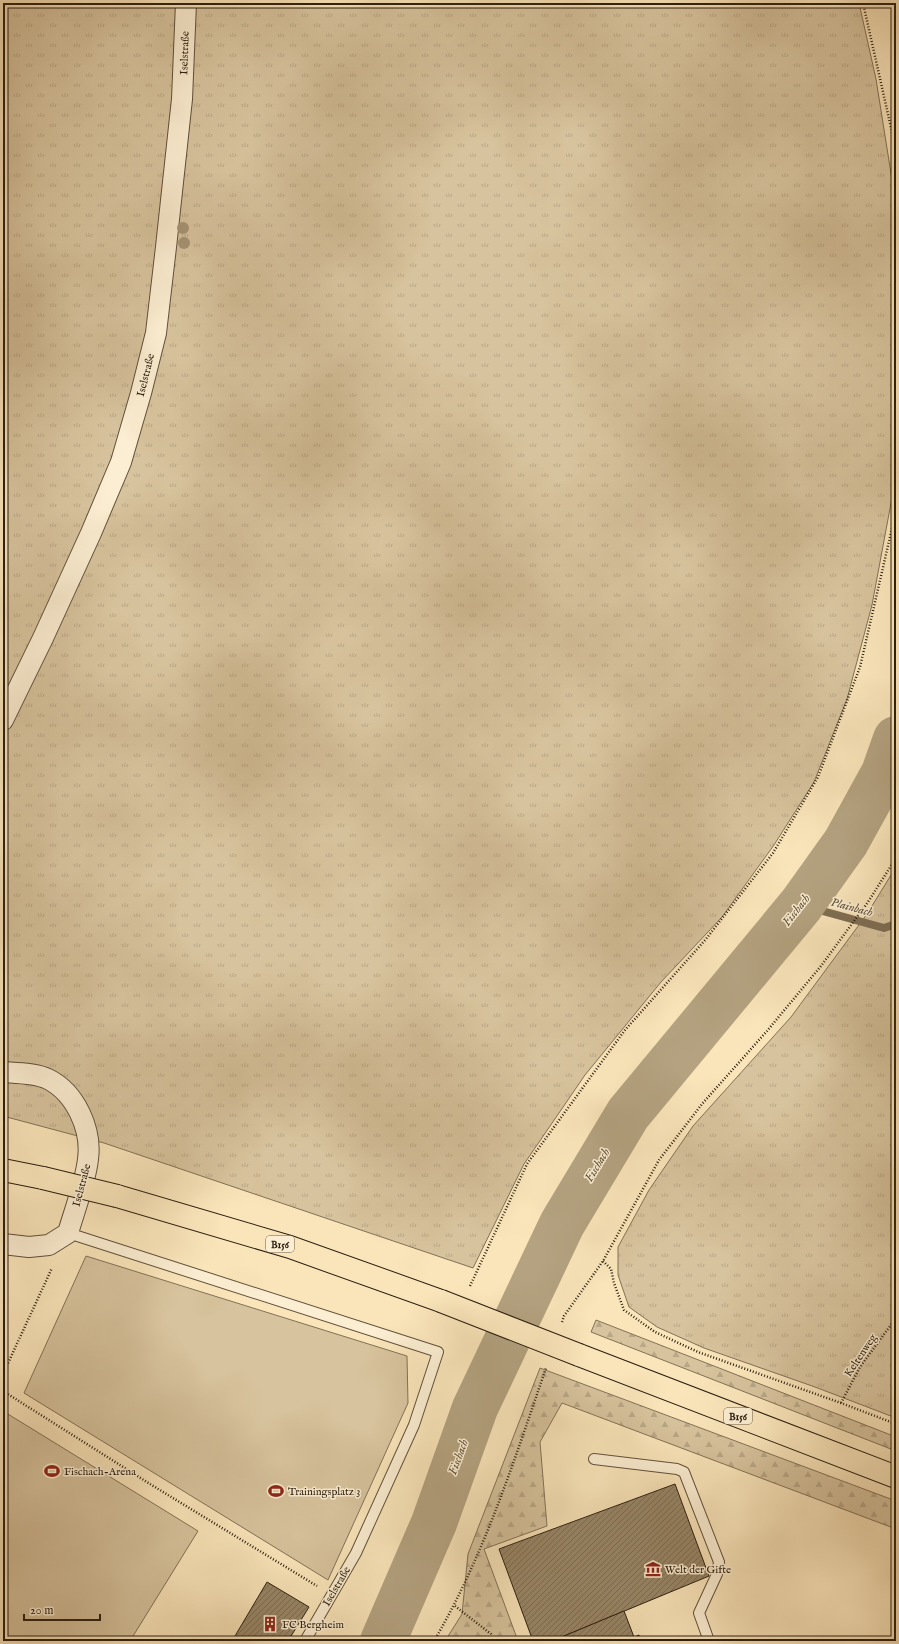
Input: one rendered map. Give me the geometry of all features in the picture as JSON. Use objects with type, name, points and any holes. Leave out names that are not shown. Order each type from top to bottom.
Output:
[{"type":"main road","name":"B156","points":[[3,1170],[117,1196],[290,1247],[441,1301],[896,1477]]},
{"type":"street","name":"Iselstraße","points":[[3,720],[43,638],[97,519],[121,462],[141,393],[156,333],[167,240],[182,99],[186,3]]},
{"type":"street","name":"Iselstraße","points":[[3,1072],[48,1079],[68,1095],[80,1111],[89,1137],[88,1160],[68,1233]]},
{"type":"street","points":[[3,1244],[29,1247],[50,1246],[68,1233]]},
{"type":"lane","name":"Iselstraße","points":[[68,1233],[438,1352],[414,1425],[356,1553],[331,1594],[306,1641]]},
{"type":"lane","points":[[594,1459],[677,1469],[684,1472],[719,1562],[717,1574],[699,1613],[709,1641]]},
{"type":"path","points":[[863,3],[892,132],[896,170]]},
{"type":"path","points":[[468,1289],[527,1164],[625,1030],[706,939],[773,854],[818,777],[860,667],[896,511]]},
{"type":"path","points":[[559,1329],[564,1316],[603,1261],[659,1160],[702,1104],[767,1031],[821,966],[868,902],[896,858]]},
{"type":"path","points":[[603,1261],[611,1269],[624,1310],[655,1332],[698,1352],[896,1424]]},
{"type":"path","points":[[3,1374],[52,1267]]},
{"type":"path","name":"Keltenweg","points":[[841,1403],[860,1367],[896,1318]]},
{"type":"path","points":[[434,1641],[454,1606],[504,1490],[547,1364]]},
{"type":"path","points":[[3,1391],[150,1484],[331,1594]]},
{"type":"path","points":[[454,1606],[491,1634],[494,1641]]},
{"type":"green space","points":[[3,3],[859,3],[876,79],[896,205],[896,467],[894,487],[872,605],[847,699],[814,782],[774,845],[722,917],[661,982],[585,1075],[524,1164],[473,1268],[104,1143],[3,1116]]},
{"type":"green space","points":[[896,867],[896,1418],[815,1387],[704,1348],[657,1327],[629,1307],[618,1275],[618,1247],[649,1190],[693,1126],[791,1017],[867,914]]},
{"type":"green space","name":"Trainingsplatz 3","points":[[86,1256],[407,1356],[408,1403],[328,1580],[24,1393]]},
{"type":"green space","points":[[596,1320],[896,1437],[896,1451],[591,1332]]},
{"type":"green space","points":[[540,1368],[896,1501],[896,1529],[562,1403],[540,1442],[547,1526],[484,1549],[518,1641],[445,1641],[462,1614],[468,1554]]},
{"type":"green space","name":"Fischach-Arena","points":[[3,1411],[198,1531],[130,1641],[3,1641]]},
{"type":"building","points":[[675,1484],[709,1576],[552,1641],[533,1641],[499,1549]]},
{"type":"building","name":"FC Bergheim","points":[[267,1582],[309,1607],[288,1641],[232,1641]]},
{"type":"building","points":[[624,1611],[634,1637],[639,1635],[641,1641],[552,1641]]},
{"type":"waterway","name":"Fischach","points":[[383,1641],[434,1523],[475,1408],[562,1224],[628,1114],[801,905],[846,842],[884,773],[896,739]]},
{"type":"waterway","name":"Plainbach","points":[[801,905],[884,928],[896,924]]},
{"type":"place","name":"Fischach-Arena","points":[[52,1471]]},
{"type":"place","name":"Trainingsplatz 3","points":[[276,1491]]},
{"type":"place","name":"Welt der Gifte","points":[[653,1569]]},
{"type":"place","name":"FC Bergheim","points":[[270,1624]]}]
